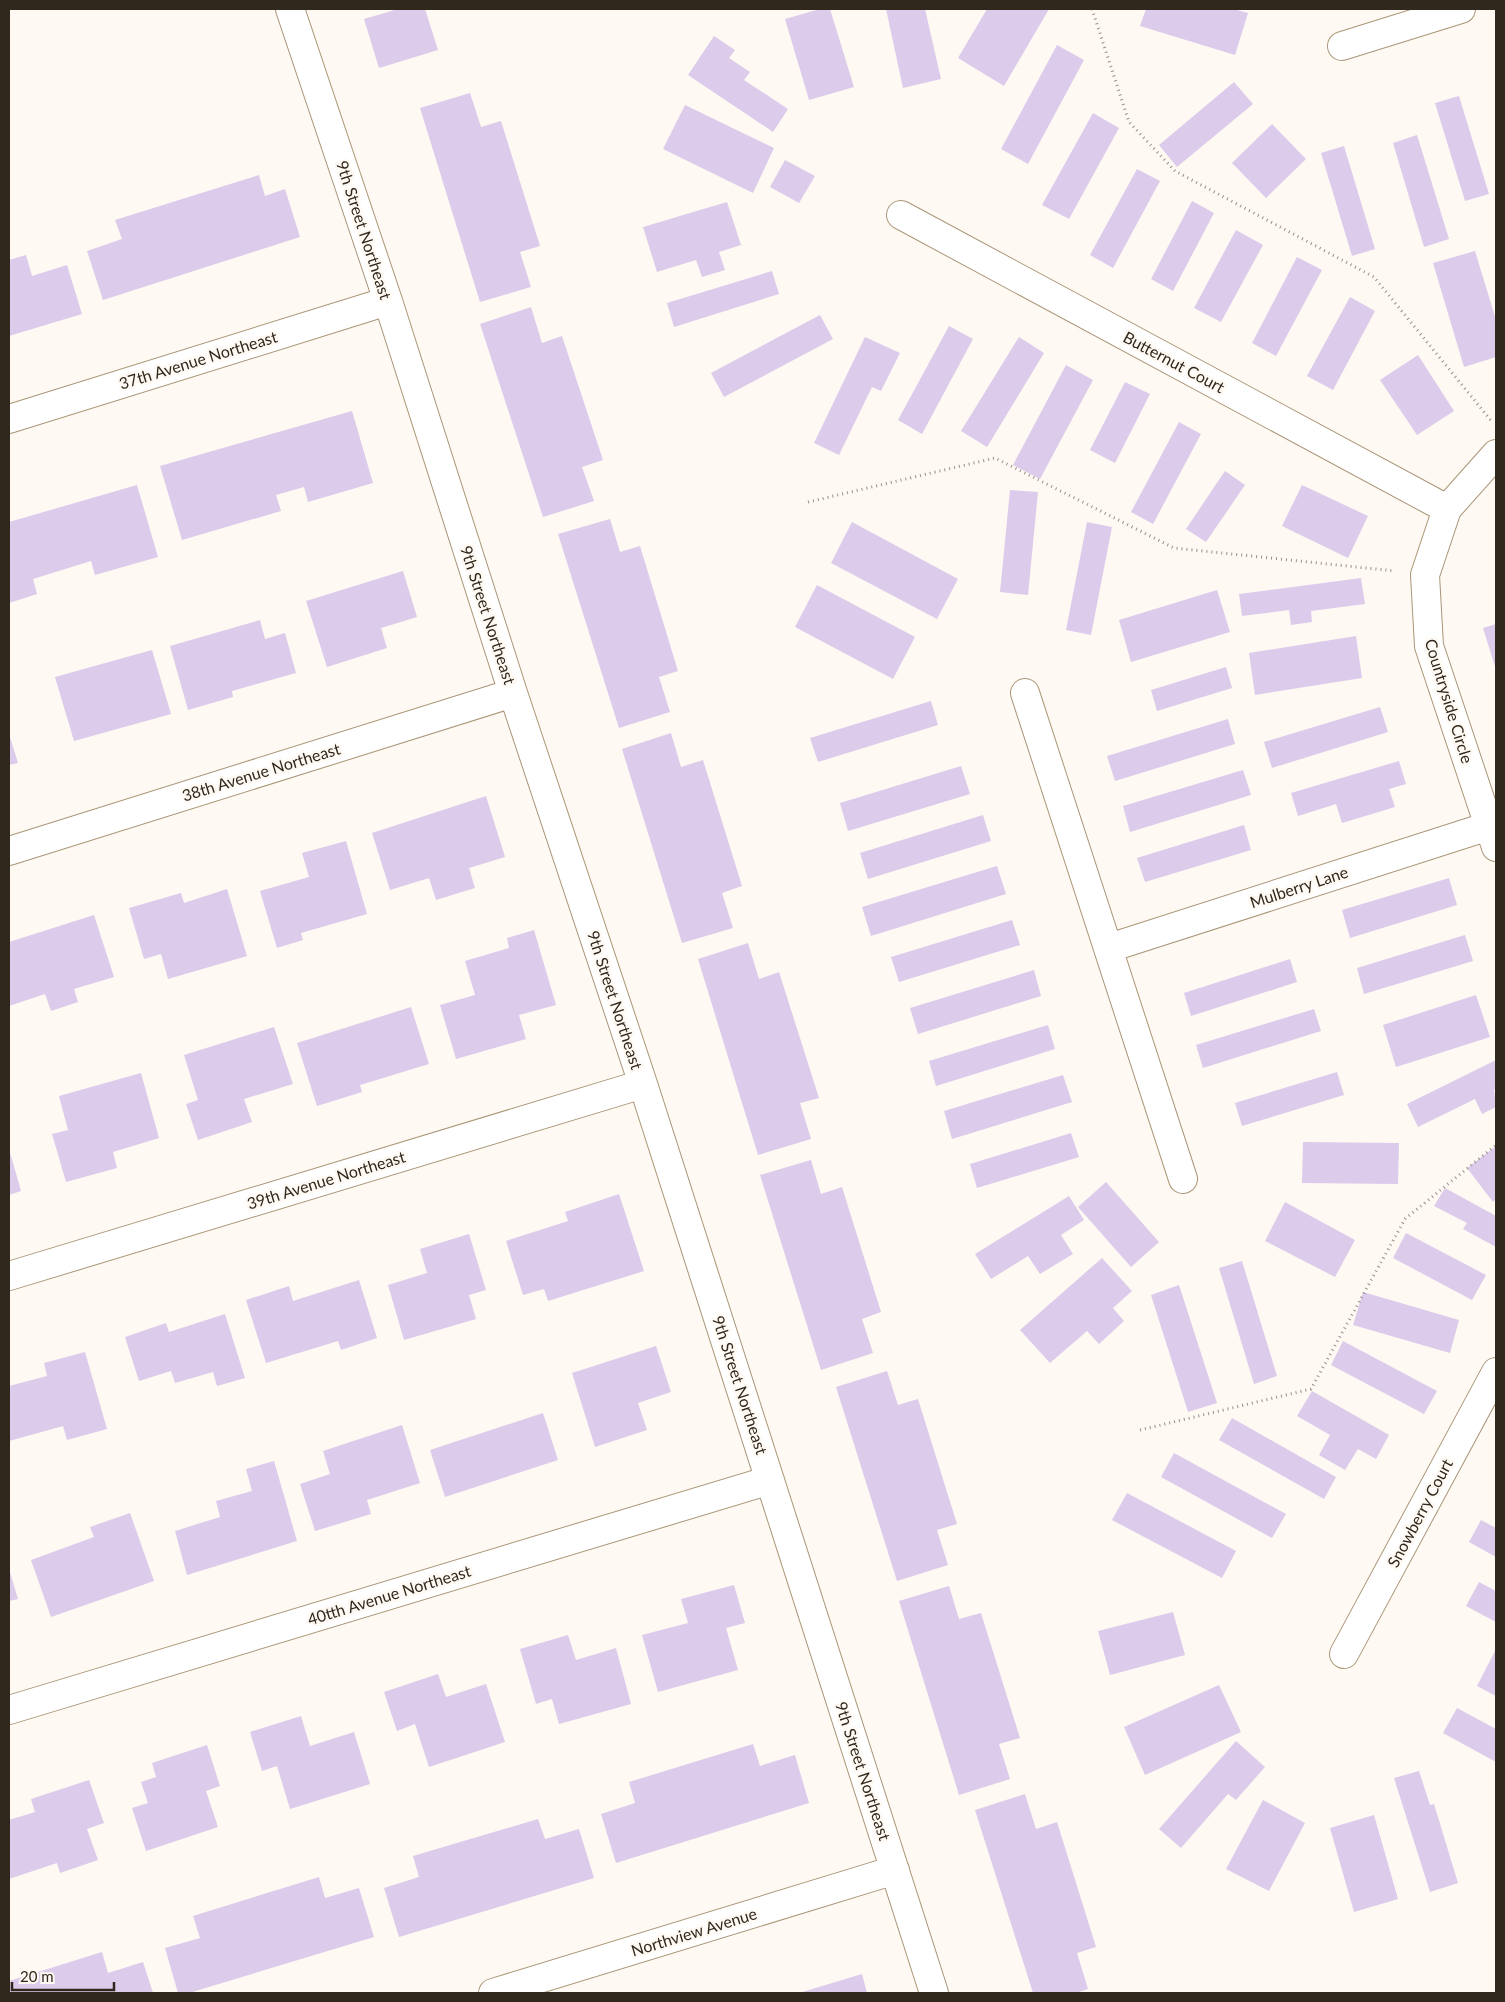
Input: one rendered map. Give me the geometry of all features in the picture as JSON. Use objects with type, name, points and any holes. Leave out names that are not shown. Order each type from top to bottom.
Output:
[{"type":"street","name":"9th Street Northeast","points":[[290,9],[388,301],[513,693],[643,1084],[934,1993]]},
{"type":"street","points":[[1342,46],[1460,9]]},
{"type":"street","name":"Butternut Court","points":[[901,214],[1447,509]]},
{"type":"street","name":"37th Avenue Northeast","points":[[9,419],[388,301]]},
{"type":"street","name":"Countryside Circle","points":[[1493,836],[1429,646],[1425,575],[1447,509],[1496,454]]},
{"type":"street","name":"38th Avenue Northeast","points":[[9,851],[513,693]]},
{"type":"street","points":[[1025,693],[1183,1179]]},
{"type":"street","name":"Mulberry Lane","points":[[1109,948],[1493,836]]},
{"type":"street","name":"39th Avenue Northeast","points":[[9,1276],[643,1084]]},
{"type":"street","name":"Snowberry Court","points":[[1344,1654],[1496,1372]]},
{"type":"street","name":"40tth Avenue Northeast","points":[[9,1710],[770,1480]]},
{"type":"street","name":"Northview Avenue","points":[[493,1993],[895,1870]]},
{"type":"path","points":[[1092,9],[1129,122],[1168,164],[1175,171],[1374,277],[1496,428]]},
{"type":"path","points":[[808,502],[995,458],[1174,548],[1425,575]]},
{"type":"path","points":[[1140,1430],[1311,1389],[1405,1218],[1496,1145]]},
{"type":"building","points":[[398,9],[425,9],[438,50],[379,68],[364,19]]},
{"type":"building","points":[[820,9],[830,9],[854,87],[809,100],[785,19]]},
{"type":"building","points":[[886,9],[925,9],[941,79],[903,88]]},
{"type":"building","points":[[987,9],[1049,9],[1004,86],[958,58]]},
{"type":"building","points":[[1146,9],[1233,9],[1248,13],[1235,55],[1140,26]]},
{"type":"building","points":[[714,36],[735,50],[729,58],[750,72],[744,80],[788,109],[773,132],[688,75]]},
{"type":"building","points":[[1057,45],[1084,60],[1028,164],[1001,149]]},
{"type":"building","points":[[1234,82],[1253,104],[1177,167],[1159,145]]},
{"type":"building","points":[[470,93],[481,127],[501,121],[540,246],[520,252],[531,287],[480,302],[420,108]]},
{"type":"building","points":[[1459,96],[1489,194],[1465,201],[1435,103]]},
{"type":"building","points":[[685,105],[774,148],[753,193],[663,149]]},
{"type":"building","points":[[1093,113],[1119,128],[1069,219],[1042,205]]},
{"type":"building","points":[[1272,124],[1306,159],[1266,198],[1232,163]]},
{"type":"building","points":[[1417,135],[1449,239],[1424,247],[1393,143]]},
{"type":"building","points":[[1344,146],[1375,249],[1352,256],[1321,153]]},
{"type":"building","points":[[785,160],[815,176],[799,203],[770,187]]},
{"type":"building","points":[[1137,169],[1160,181],[1113,268],[1090,255]]},
{"type":"building","points":[[259,175],[265,196],[285,189],[300,237],[103,300],[87,251],[122,239],[115,220]]},
{"type":"building","points":[[1192,201],[1214,213],[1173,291],[1151,279]]},
{"type":"building","points":[[727,202],[741,245],[719,252],[725,270],[702,277],[696,260],[657,272],[643,227]]},
{"type":"building","points":[[1236,230],[1263,245],[1221,322],[1194,308]]},
{"type":"building","points":[[1475,251],[1496,320],[1496,357],[1464,367],[1433,263]]},
{"type":"building","points":[[26,255],[32,276],[67,265],[82,314],[9,336],[9,260]]},
{"type":"building","points":[[1297,257],[1322,270],[1276,356],[1252,343]]},
{"type":"building","points":[[772,271],[779,294],[674,327],[667,303]]},
{"type":"building","points":[[1350,297],[1375,311],[1333,390],[1307,376]]},
{"type":"building","points":[[531,307],[542,343],[562,336],[603,460],[582,467],[594,501],[543,517],[480,324]]},
{"type":"building","points":[[820,315],[833,339],[724,397],[711,373]]},
{"type":"building","points":[[949,326],[973,339],[922,434],[898,420]]},
{"type":"building","points":[[865,337],[900,353],[881,391],[872,387],[839,455],[814,443]]},
{"type":"building","points":[[1019,337],[1044,353],[987,447],[961,431]]},
{"type":"building","points":[[1418,355],[1454,411],[1417,435],[1380,380]]},
{"type":"building","points":[[1066,365],[1093,380],[1040,479],[1013,465]]},
{"type":"building","points":[[1125,382],[1150,394],[1115,463],[1090,450]]},
{"type":"building","points":[[352,411],[373,483],[308,502],[304,487],[276,495],[281,511],[182,540],[160,466]]},
{"type":"building","points":[[1179,422],[1201,434],[1153,524],[1131,512]]},
{"type":"building","points":[[1225,471],[1245,485],[1206,542],[1186,529]]},
{"type":"building","points":[[137,485],[158,557],[95,575],[91,561],[33,579],[37,594],[9,603],[9,522]]},
{"type":"building","points":[[1302,485],[1368,516],[1348,558],[1282,526]]},
{"type":"building","points":[[1010,490],[1038,492],[1028,595],[1000,592]]},
{"type":"building","points":[[610,519],[620,552],[640,546],[678,671],[659,677],[670,712],[619,728],[558,534]]},
{"type":"building","points":[[852,522],[958,579],[937,619],[831,563]]},
{"type":"building","points":[[1087,522],[1112,527],[1091,635],[1066,630]]},
{"type":"building","points":[[403,571],[417,617],[381,628],[387,648],[327,667],[306,601]]},
{"type":"building","points":[[1361,578],[1365,604],[1311,611],[1312,622],[1291,625],[1289,610],[1242,616],[1239,594]]},
{"type":"building","points":[[817,585],[915,637],[893,679],[795,627]]},
{"type":"building","points":[[1217,590],[1230,632],[1131,662],[1119,620]]},
{"type":"building","points":[[260,620],[265,639],[285,633],[296,673],[232,691],[233,697],[188,710],[170,646]]},
{"type":"building","points":[[1496,624],[1496,670],[1483,628]]},
{"type":"building","points":[[1356,636],[1362,678],[1255,695],[1249,653]]},
{"type":"building","points":[[152,650],[171,714],[74,741],[55,677]]},
{"type":"building","points":[[1226,667],[1232,688],[1157,711],[1151,690]]},
{"type":"building","points":[[931,701],[938,725],[818,762],[810,738]]},
{"type":"building","points":[[1380,707],[1388,732],[1272,768],[1264,742]]},
{"type":"building","points":[[1228,719],[1235,744],[1115,781],[1107,756]]},
{"type":"building","points":[[671,733],[681,767],[703,760],[742,886],[722,893],[733,928],[682,943],[622,749]]},
{"type":"building","points":[[9,734],[18,763],[9,765]]},
{"type":"building","points":[[1399,761],[1406,784],[1389,789],[1395,807],[1342,823],[1336,804],[1298,816],[1291,793]]},
{"type":"building","points":[[961,766],[970,794],[848,831],[840,803]]},
{"type":"building","points":[[1243,770],[1251,795],[1130,832],[1123,806]]},
{"type":"building","points":[[486,796],[505,857],[469,868],[475,888],[436,900],[429,878],[390,890],[372,833]]},
{"type":"building","points":[[983,815],[991,841],[868,879],[860,853]]},
{"type":"building","points":[[1244,825],[1251,850],[1145,882],[1137,858]]},
{"type":"building","points":[[346,841],[367,914],[301,933],[303,940],[277,948],[260,891],[309,877],[302,853]]},
{"type":"building","points":[[997,866],[1006,894],[871,936],[862,907]]},
{"type":"building","points":[[1449,878],[1457,905],[1350,938],[1342,910]]},
{"type":"building","points":[[227,889],[247,956],[168,979],[161,954],[144,959],[129,908],[181,893],[184,903]]},
{"type":"building","points":[[94,915],[114,977],[74,989],[78,1002],[51,1011],[45,994],[9,1006],[9,942]]},
{"type":"building","points":[[1012,920],[1020,945],[899,982],[891,957]]},
{"type":"building","points":[[534,930],[556,1005],[519,1015],[526,1039],[456,1059],[440,1005],[475,995],[465,961],[509,948],[507,938]]},
{"type":"building","points":[[1465,935],[1473,961],[1364,994],[1357,968]]},
{"type":"building","points":[[748,943],[759,979],[779,972],[819,1098],[800,1103],[811,1139],[758,1155],[698,959]]},
{"type":"building","points":[[1290,959],[1297,982],[1191,1016],[1184,993]]},
{"type":"building","points":[[1034,970],[1041,996],[918,1034],[910,1008]]},
{"type":"building","points":[[1476,995],[1490,1037],[1396,1067],[1383,1025]]},
{"type":"building","points":[[411,1007],[429,1064],[360,1085],[362,1092],[317,1106],[297,1043]]},
{"type":"building","points":[[1314,1009],[1321,1031],[1203,1068],[1196,1045]]},
{"type":"building","points":[[1048,1025],[1055,1049],[936,1086],[929,1061]]},
{"type":"building","points":[[274,1027],[293,1084],[244,1099],[252,1122],[198,1140],[186,1104],[198,1100],[184,1055]]},
{"type":"building","points":[[1496,1060],[1496,1089],[1494,1090],[1496,1107],[1482,1114],[1475,1099],[1418,1127],[1407,1104]]},
{"type":"building","points":[[1337,1072],[1344,1095],[1242,1126],[1235,1103]]},
{"type":"building","points":[[141,1073],[159,1138],[113,1152],[117,1168],[66,1182],[52,1134],[68,1130],[59,1096]]},
{"type":"building","points":[[1063,1075],[1072,1102],[952,1139],[944,1111]]},
{"type":"building","points":[[1071,1133],[1079,1157],[977,1188],[970,1164]]},
{"type":"building","points":[[1303,1142],[1399,1143],[1398,1184],[1302,1183]]},
{"type":"building","points":[[1496,1146],[1496,1199],[1493,1202],[1467,1168]]},
{"type":"building","points":[[9,1149],[21,1191],[9,1195]]},
{"type":"building","points":[[811,1160],[821,1194],[842,1187],[881,1312],[862,1319],[873,1353],[821,1370],[760,1175]]},
{"type":"building","points":[[1106,1182],[1159,1242],[1131,1267],[1078,1207]]},
{"type":"building","points":[[1445,1188],[1496,1216],[1496,1247],[1463,1229],[1467,1223],[1434,1206]]},
{"type":"building","points":[[619,1194],[644,1271],[548,1301],[544,1289],[523,1295],[506,1241],[568,1221],[565,1212]]},
{"type":"building","points":[[1069,1196],[1084,1220],[1061,1235],[1073,1254],[1040,1274],[1028,1256],[991,1279],[975,1254]]},
{"type":"building","points":[[1285,1202],[1355,1240],[1335,1277],[1265,1241]]},
{"type":"building","points":[[1406,1233],[1486,1275],[1472,1300],[1393,1258]]},
{"type":"building","points":[[469,1234],[486,1290],[469,1295],[476,1319],[404,1340],[388,1285],[427,1273],[420,1249]]},
{"type":"building","points":[[1102,1258],[1132,1291],[1113,1308],[1124,1321],[1099,1344],[1087,1331],[1050,1363],[1020,1330]]},
{"type":"building","points":[[1242,1261],[1277,1376],[1254,1384],[1219,1268]]},
{"type":"building","points":[[359,1280],[377,1338],[341,1350],[338,1341],[266,1363],[246,1300],[289,1286],[293,1301]]},
{"type":"building","points":[[1179,1285],[1217,1403],[1188,1412],[1151,1295]]},
{"type":"building","points":[[1363,1292],[1459,1320],[1450,1353],[1353,1325]]},
{"type":"building","points":[[225,1314],[245,1378],[217,1386],[213,1372],[175,1383],[171,1371],[139,1381],[125,1337],[166,1323],[169,1332]]},
{"type":"building","points":[[1343,1341],[1437,1391],[1424,1414],[1331,1365]]},
{"type":"building","points":[[656,1346],[671,1392],[638,1403],[647,1430],[595,1447],[572,1373]]},
{"type":"building","points":[[85,1352],[107,1429],[67,1440],[63,1426],[9,1441],[9,1386],[47,1376],[44,1363]]},
{"type":"building","points":[[887,1371],[898,1405],[918,1399],[957,1524],[937,1530],[948,1565],[897,1581],[836,1387]]},
{"type":"building","points":[[1312,1391],[1389,1435],[1376,1459],[1358,1449],[1345,1470],[1319,1455],[1330,1435],[1297,1416]]},
{"type":"building","points":[[543,1413],[558,1460],[445,1497],[430,1450]]},
{"type":"building","points":[[1232,1418],[1336,1477],[1324,1499],[1219,1440]]},
{"type":"building","points":[[402,1425],[420,1483],[367,1500],[371,1514],[315,1531],[300,1484],[330,1474],[323,1451]]},
{"type":"building","points":[[1174,1453],[1286,1514],[1272,1538],[1161,1477]]},
{"type":"building","points":[[274,1461],[297,1541],[187,1575],[175,1531],[220,1517],[216,1501],[252,1491],[246,1469]]},
{"type":"building","points":[[1127,1493],[1236,1551],[1222,1578],[1112,1520]]},
{"type":"building","points":[[130,1513],[154,1581],[51,1617],[31,1560],[94,1537],[90,1527]]},
{"type":"building","points":[[1481,1520],[1496,1528],[1496,1557],[1469,1542]]},
{"type":"building","points":[[9,1569],[18,1599],[9,1601]]},
{"type":"building","points":[[1479,1582],[1496,1591],[1496,1622],[1466,1606]]},
{"type":"building","points":[[734,1585],[745,1623],[726,1628],[738,1670],[658,1692],[642,1635],[688,1623],[681,1599]]},
{"type":"building","points":[[949,1586],[959,1619],[981,1613],[1020,1738],[999,1744],[1010,1779],[959,1795],[899,1601]]},
{"type":"building","points":[[1173,1612],[1185,1655],[1110,1675],[1098,1631]]},
{"type":"building","points":[[568,1635],[576,1660],[616,1648],[631,1704],[559,1724],[552,1699],[536,1704],[520,1649]]},
{"type":"building","points":[[1496,1649],[1496,1696],[1477,1686]]},
{"type":"building","points":[[438,1674],[446,1697],[486,1684],[505,1742],[429,1767],[415,1724],[397,1731],[384,1692]]},
{"type":"building","points":[[1219,1685],[1241,1732],[1145,1775],[1124,1727]]},
{"type":"building","points":[[1457,1708],[1496,1729],[1496,1762],[1443,1733]]},
{"type":"building","points":[[301,1716],[310,1746],[354,1732],[370,1784],[290,1809],[277,1766],[262,1771],[250,1732]]},
{"type":"building","points":[[1236,1741],[1265,1767],[1236,1800],[1228,1794],[1181,1848],[1159,1829]]},
{"type":"building","points":[[753,1744],[760,1766],[795,1755],[809,1803],[616,1863],[601,1814],[635,1803],[629,1782]]},
{"type":"building","points":[[207,1745],[220,1786],[206,1791],[218,1827],[146,1851],[132,1808],[148,1803],[141,1782],[156,1777],[152,1763]]},
{"type":"building","points":[[1419,1771],[1430,1805],[1434,1804],[1458,1883],[1430,1892],[1394,1778]]},
{"type":"building","points":[[89,1780],[104,1823],[87,1829],[98,1860],[60,1873],[57,1863],[9,1879],[9,1820],[35,1812],[31,1799]]},
{"type":"building","points":[[1025,1794],[1036,1829],[1057,1822],[1096,1947],[1077,1953],[1088,1989],[1076,1993],[1033,1993],[975,1810]]},
{"type":"building","points":[[1263,1800],[1305,1823],[1269,1891],[1226,1869]]},
{"type":"building","points":[[1374,1815],[1398,1899],[1354,1912],[1330,1828]]},
{"type":"building","points":[[538,1819],[545,1839],[579,1829],[594,1878],[399,1937],[384,1888],[419,1877],[413,1856]]},
{"type":"building","points":[[319,1877],[325,1898],[359,1888],[374,1937],[189,1993],[178,1993],[165,1948],[200,1938],[193,1916]]},
{"type":"building","points":[[102,1952],[108,1973],[143,1962],[153,1993],[9,1993],[9,1981]]},
{"type":"building","points":[[862,1974],[867,1993],[799,1993]]}]
